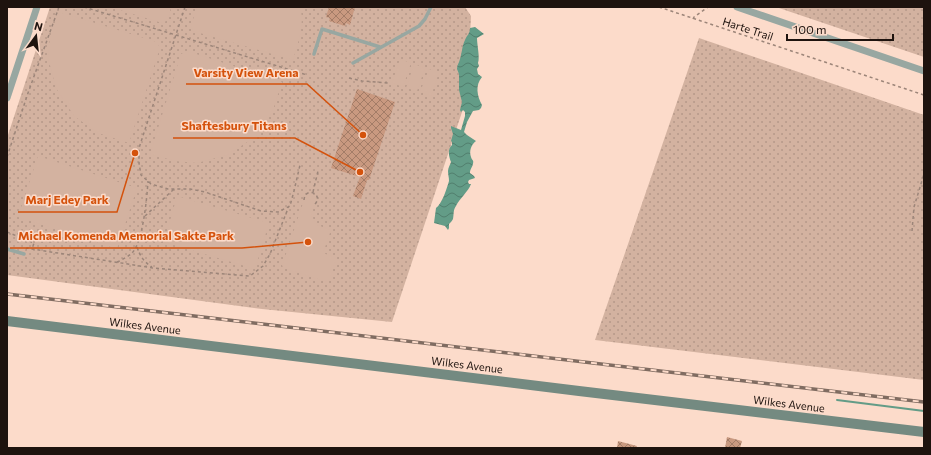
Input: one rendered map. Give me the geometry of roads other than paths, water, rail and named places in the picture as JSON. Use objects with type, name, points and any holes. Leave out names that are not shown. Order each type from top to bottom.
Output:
[{"type":"main road","name":"Wilkes Avenue","points":[[7,321],[924,432]]},
{"type":"street","points":[[7,98],[37,7]]},
{"type":"street","points":[[737,7],[924,71]]},
{"type":"lane","points":[[353,63],[418,26],[425,19],[431,7]]},
{"type":"lane","points":[[314,54],[322,29],[380,47]]},
{"type":"lane","points":[[7,248],[24,254]]},
{"type":"water","points":[[475,27],[484,34],[477,38],[479,66],[477,69],[478,74],[482,77],[478,83],[478,91],[482,105],[479,110],[473,111],[464,132],[476,141],[470,150],[473,165],[470,173],[475,178],[469,180],[469,184],[471,184],[455,208],[453,219],[449,224],[448,230],[445,226],[434,223],[436,208],[446,192],[449,181],[448,170],[451,162],[449,151],[452,145],[451,141],[453,134],[451,126],[461,130],[465,116],[465,112],[463,110],[461,112],[460,110],[462,102],[459,90],[459,74],[457,66],[470,28]]},
{"type":"waterway","points":[[837,400],[924,411]]},
{"type":"railway","points":[[7,294],[924,402]]},
{"type":"place","name":"Varsity View Arena","points":[[363,135]]},
{"type":"place","name":"Marj Edey Park","points":[[135,153]]},
{"type":"place","name":"Shaftesbury Titans","points":[[360,172]]},
{"type":"place","name":"Michael Komenda Memorial Sakte Park","points":[[308,242]]}]
